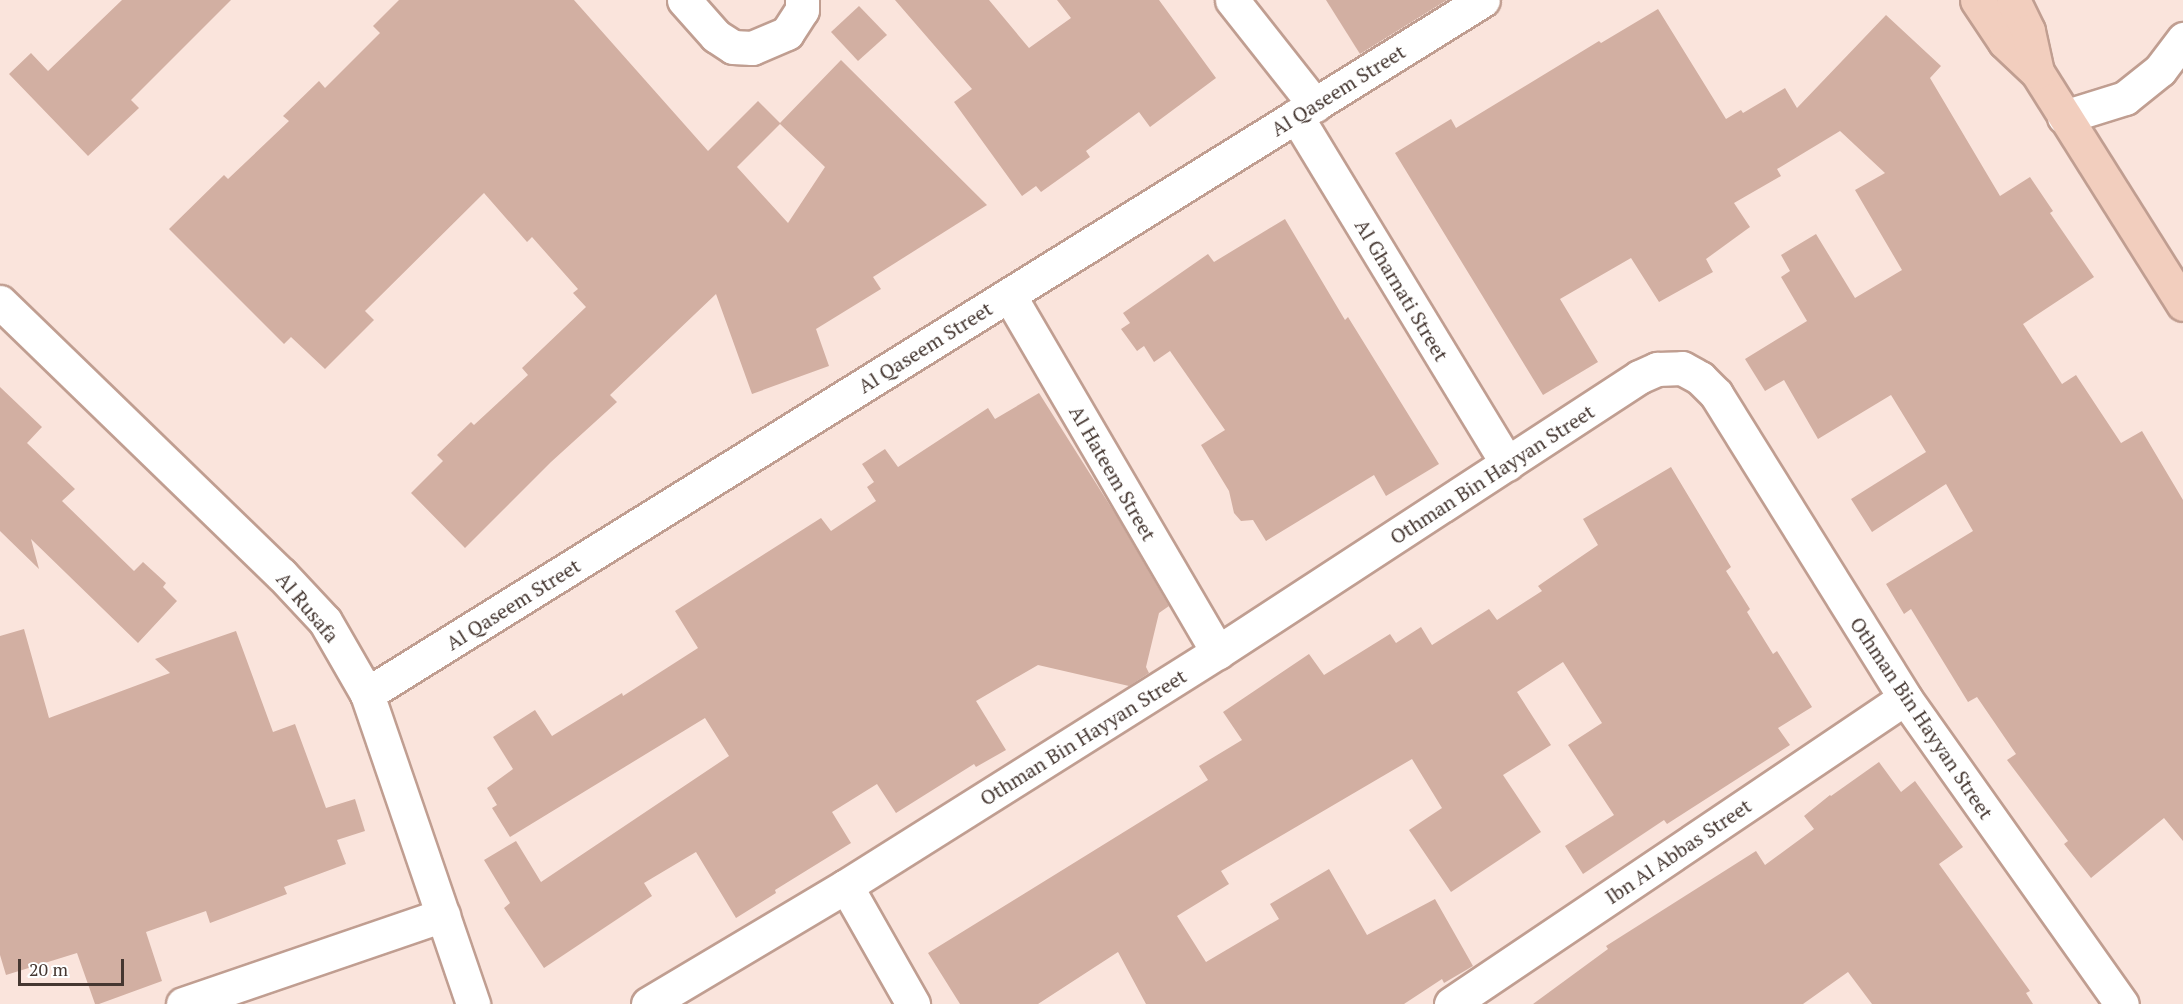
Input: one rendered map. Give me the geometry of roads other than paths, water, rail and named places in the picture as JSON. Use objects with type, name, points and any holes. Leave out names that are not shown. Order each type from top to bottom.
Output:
[{"type":"street","points":[[684,0],[716,36],[734,47],[752,48],[787,33],[802,10],[802,0]]},
{"type":"street","name":"Al Gharnati Street","points":[[1232,0],[1305,111],[1508,464]]},
{"type":"street","name":"Al Qaseem Street","points":[[368,694],[1483,0]]},
{"type":"street","points":[[1977,0],[2006,42],[2037,72],[2128,213],[2183,304]]},
{"type":"street","points":[[2013,0],[2028,32],[2037,72]]},
{"type":"street","points":[[2064,117],[2125,98],[2160,70],[2183,39]]},
{"type":"street","name":"Al Hateem Street","points":[[1009,295],[1218,652]]},
{"type":"street","name":"Al Rusafa","points":[[0,304],[281,574],[325,621],[368,694],[473,1004]]},
{"type":"street","name":"Othman Bin Hayyan Street","points":[[648,1004],[846,886],[1218,652],[1638,377],[1657,369],[1682,368],[1700,378],[1716,394],[1905,698],[2122,1004]]},
{"type":"street","name":"Ibn Al Abbas Street","points":[[1451,1004],[1905,698]]},
{"type":"street","points":[[846,886],[913,1004]]},
{"type":"street","points":[[183,1004],[443,915]]}]
